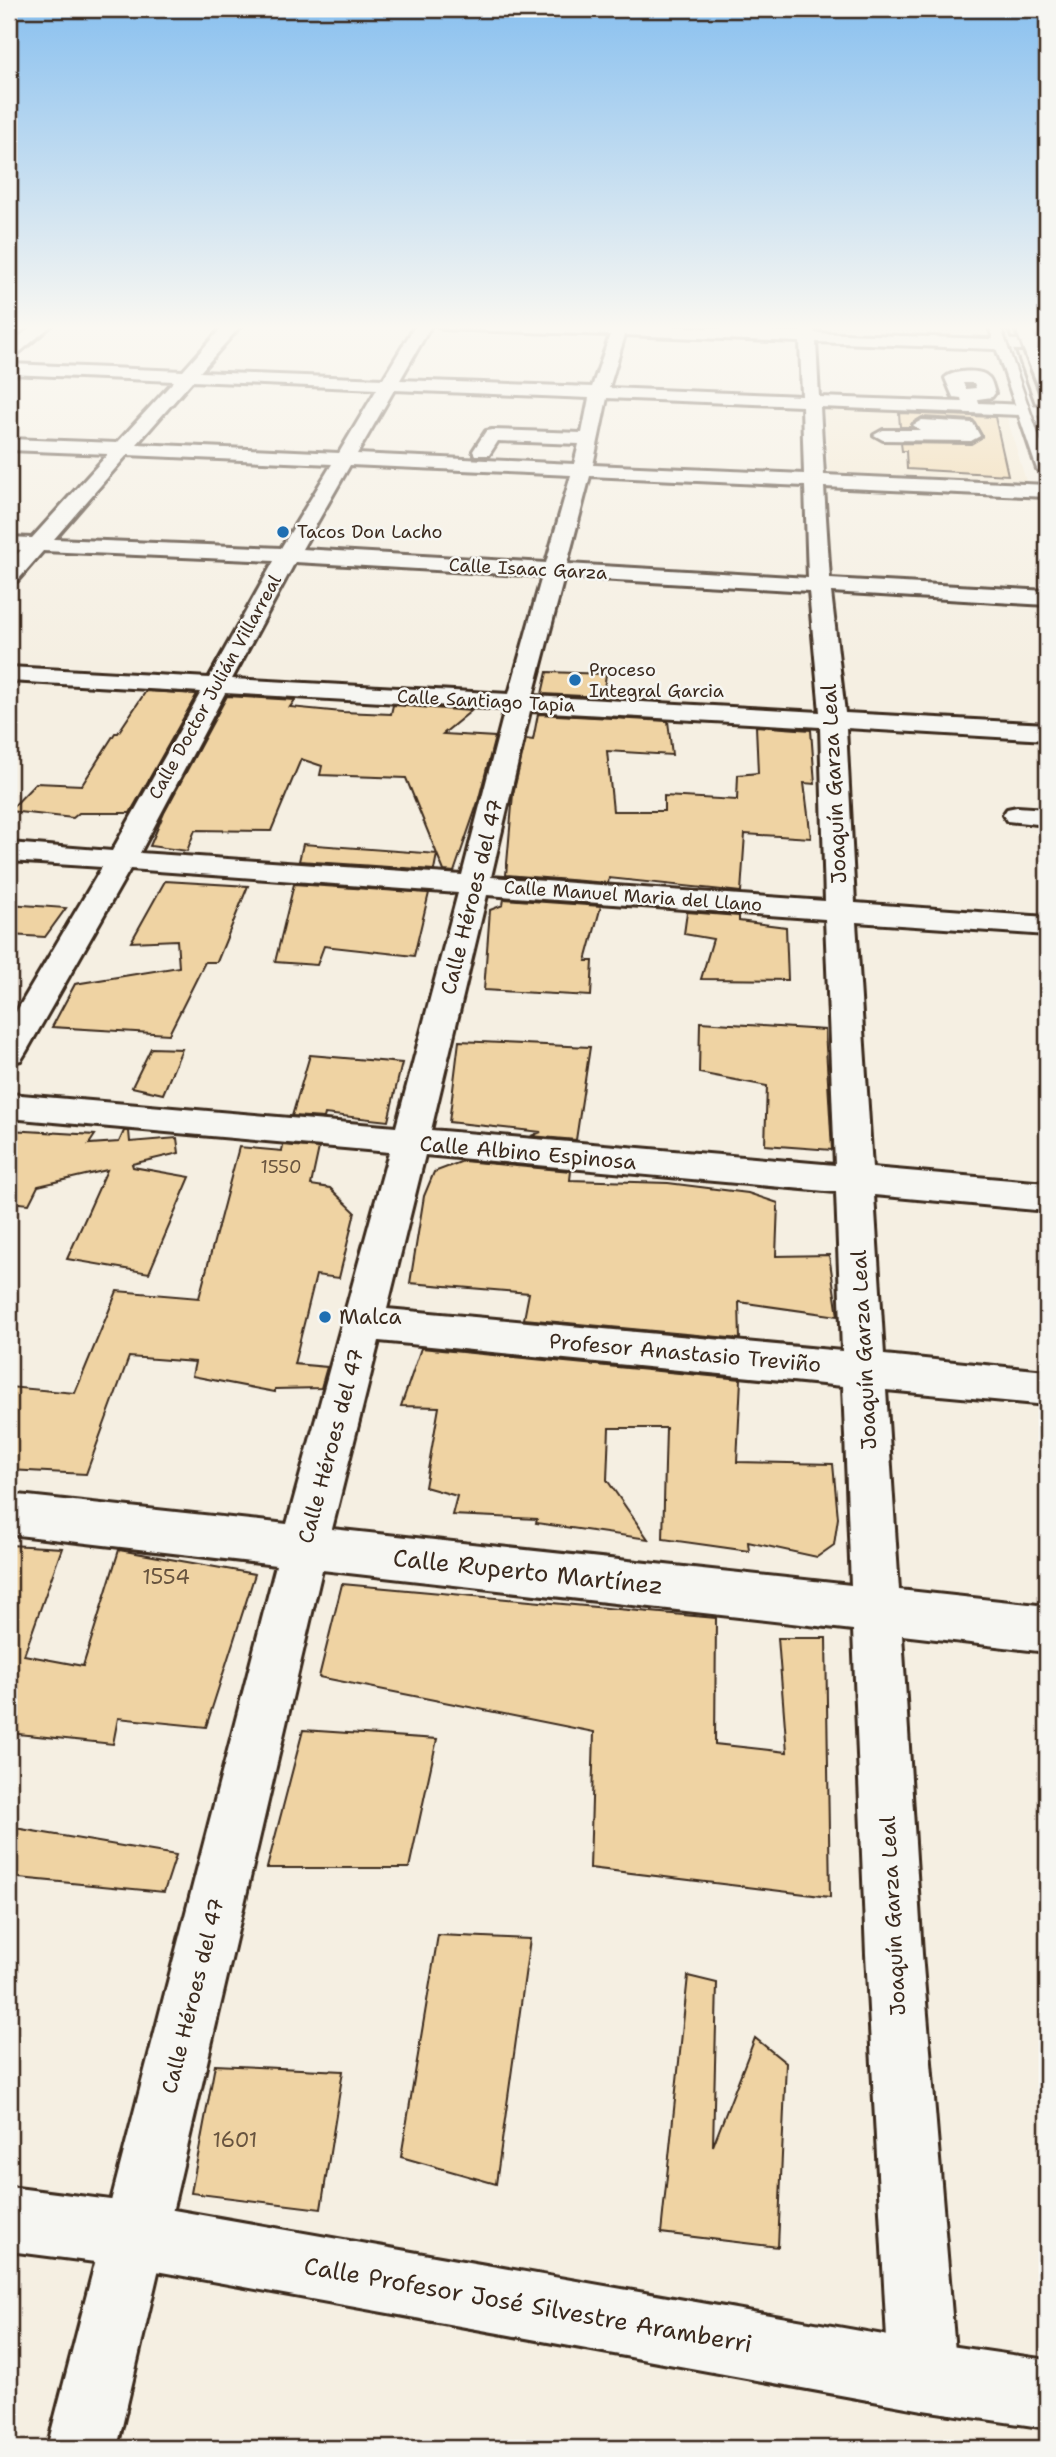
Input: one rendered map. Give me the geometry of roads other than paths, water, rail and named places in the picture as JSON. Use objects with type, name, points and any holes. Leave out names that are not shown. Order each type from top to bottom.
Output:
[{"type":"street","points":[[9,576],[130,439]]},
{"type":"street","name":"Calle Doctor Julián Villarreal","points":[[9,1052],[121,860],[215,685],[356,439]]},
{"type":"street","points":[[482,451],[490,439]]},
{"type":"street","points":[[582,439],[590,439]]},
{"type":"street","name":"Calle Héroes del 47","points":[[82,2448],[304,1548],[365,1323],[553,570],[590,439]]},
{"type":"street","name":"Joaquín Garza Leal","points":[[828,439],[815,480],[820,585],[833,719],[839,911],[866,1370],[894,1954],[923,2376]]},
{"type":"street","points":[[884,439],[887,453],[960,455]]},
{"type":"street","points":[[1037,439],[1047,469]]},
{"type":"street","points":[[9,444],[1047,491]]},
{"type":"street","points":[[539,490],[546,468]]},
{"type":"street","name":"Calle Isaac Garza","points":[[9,543],[288,555],[1047,598]]},
{"type":"street","name":"Calle Santiago Tapia","points":[[9,674],[1047,733]]},
{"type":"street","points":[[1017,815],[1047,817]]},
{"type":"street","name":"Calle Manuel Maria del Llano","points":[[9,852],[1047,926]]},
{"type":"street","name":"Calle Albino Espinosa","points":[[9,1106],[1047,1198]]},
{"type":"street","name":"Profesor Anastasio Treviño","points":[[365,1323],[1047,1388]]},
{"type":"street","name":"Calle Ruperto Martínez","points":[[9,1514],[1047,1629]]},
{"type":"street","name":"Calle Profesor José Silvestre Aramberri","points":[[9,2219],[134,2235],[923,2376],[1047,2394]]},
{"type":"railway","points":[[1041,439],[1047,456]]},
{"type":"place","name":"Tacos Don Lacho","points":[[283,532]]},
{"type":"place","name":"Proceso Integral Garcia","points":[[575,680]]},
{"type":"place","name":"Malca","points":[[325,1317]]}]
